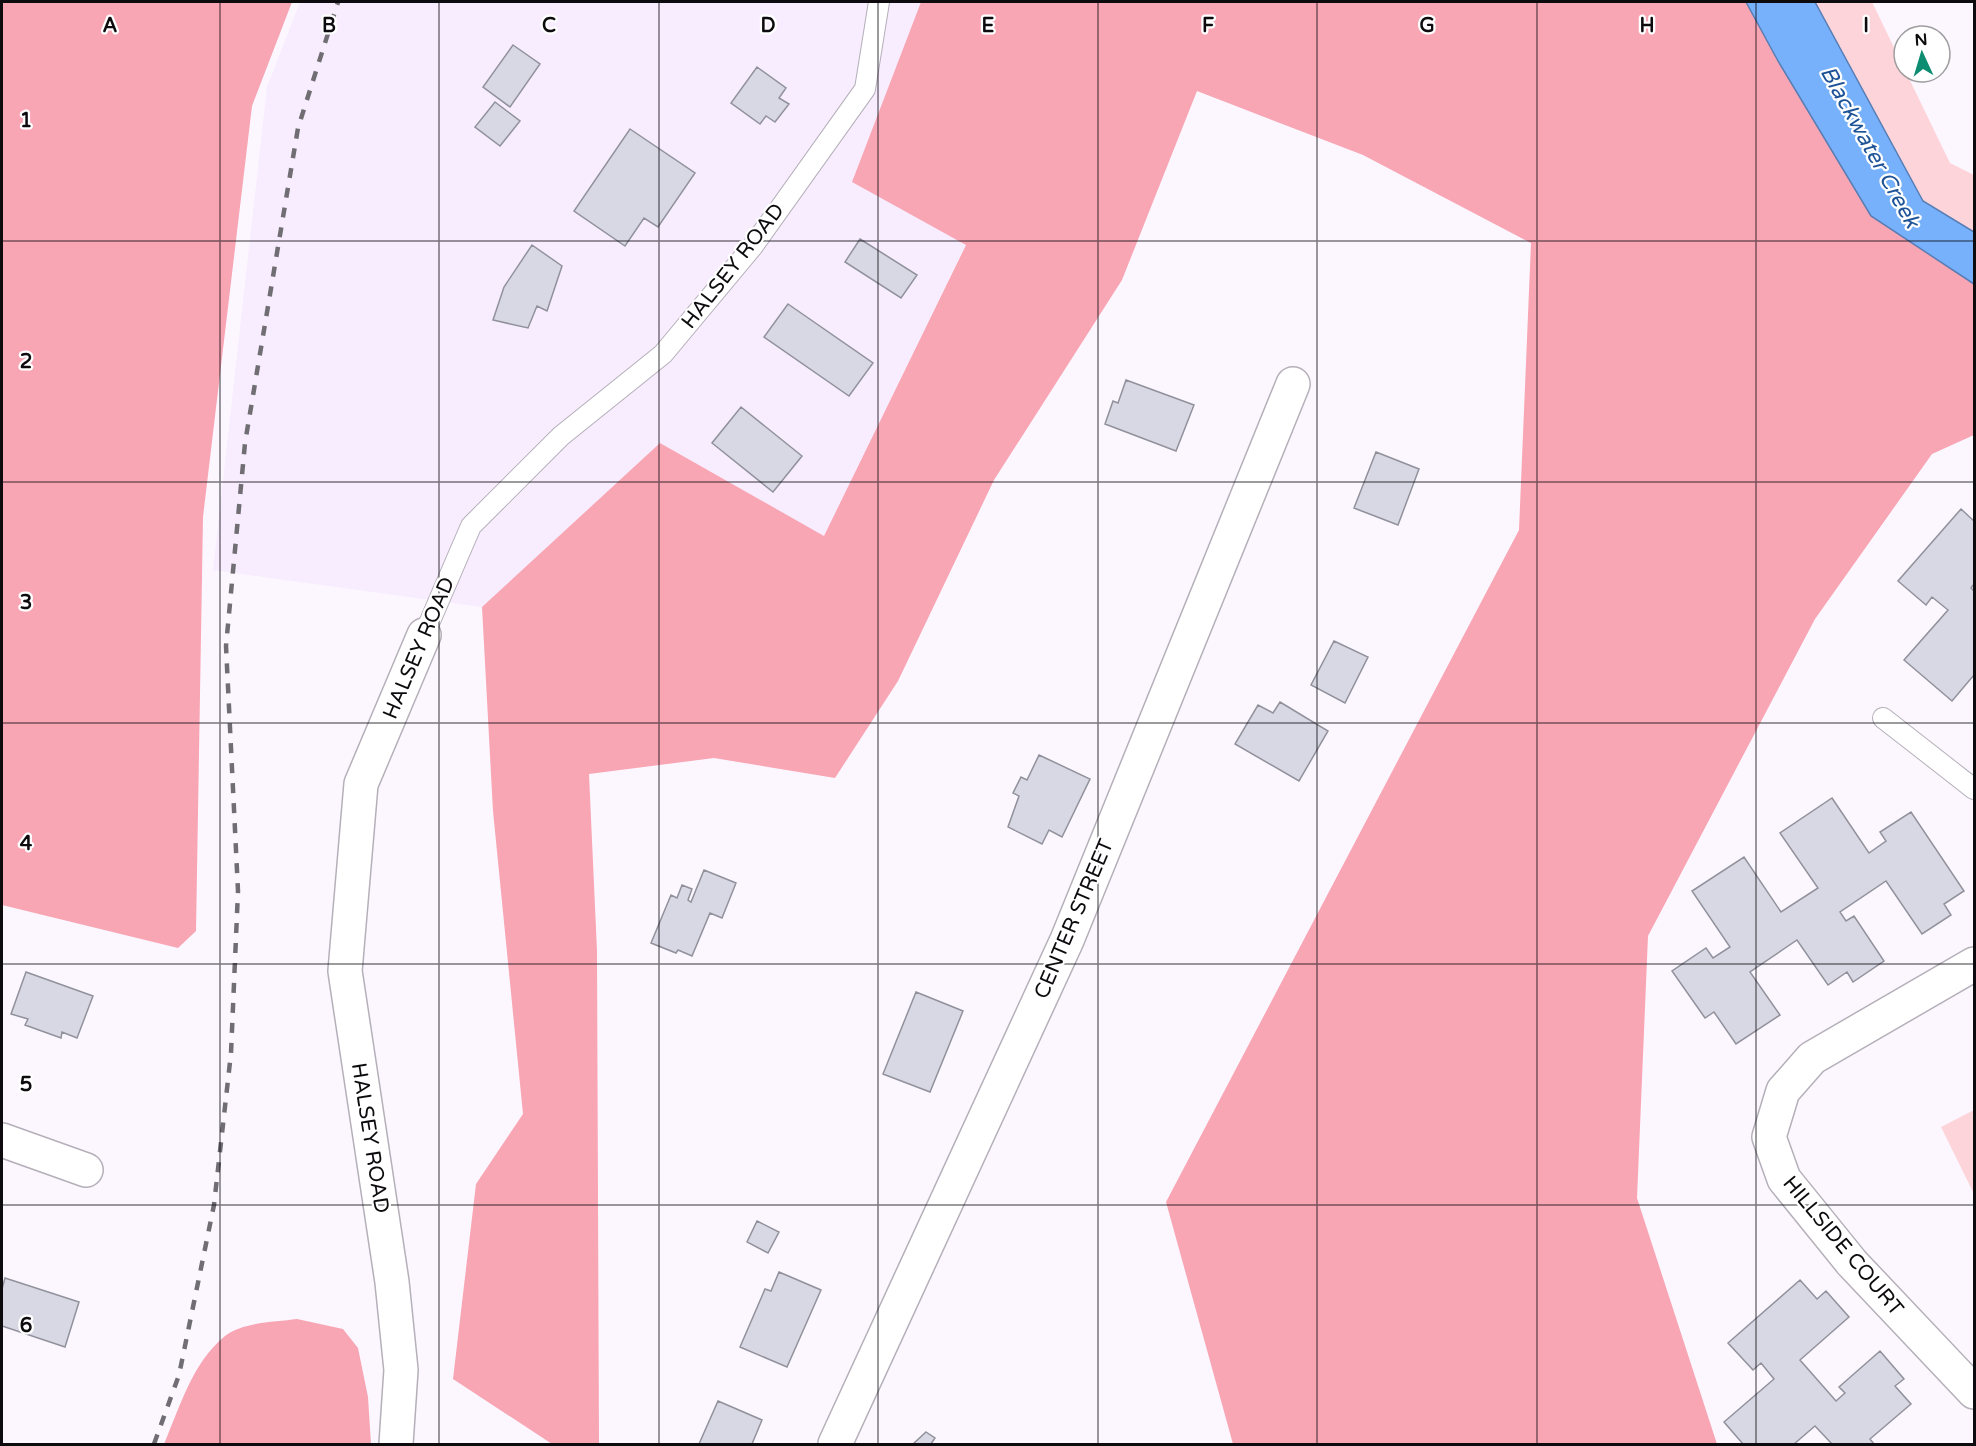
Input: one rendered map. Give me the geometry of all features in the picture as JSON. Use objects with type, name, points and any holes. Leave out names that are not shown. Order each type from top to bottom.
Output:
[{"type":"street","name":"CENTER STREET","points":[[835,1444],[1067,940],[1293,384]]},
{"type":"street","name":"HALSEY ROAD","points":[[396,1444],[401,1370],[393,1282],[345,971],[361,784],[424,635]]},
{"type":"street","name":"HILLSIDE COURT","points":[[1974,964],[1812,1058],[1783,1091],[1769,1137],[1784,1179],[1852,1263],[1974,1392]]},
{"type":"street","points":[[2,1140],[86,1170]]},
{"type":"lane","name":"HALSEY ROAD","points":[[424,635],[471,526],[561,436],[663,354],[753,246],[865,89],[879,2]]},
{"type":"lane","points":[[1883,718],[1974,789]]},
{"type":"shaded area","points":[[2,2],[292,2],[252,106],[203,517],[196,931],[178,948],[2,905]]},
{"type":"shaded area","points":[[300,2],[921,2],[852,182],[966,244],[824,537],[660,443],[482,607],[213,570],[267,87]]},
{"type":"shaded area","points":[[921,2],[1746,2],[1778,61],[1908,241],[1974,284],[1974,435],[1932,454],[1815,619],[1648,936],[1637,1198],[1717,1444],[1233,1444],[1166,1202],[1519,530],[1531,243],[1363,155],[1197,91],[1122,280],[994,480],[898,681],[835,778],[714,758],[589,774],[597,951],[599,1444],[552,1444],[453,1379],[476,1184],[523,1114],[493,811],[482,607],[660,443],[824,536],[966,245],[852,182]]},
{"type":"shaded area","points":[[1638,2],[1872,2],[1892,43],[1892,84],[1912,84],[1950,163],[1974,175],[1974,364]]},
{"type":"shaded area","points":[[1974,1110],[1974,1194],[1941,1127]]},
{"type":"shaded area","points":[[297,1319],[343,1329],[358,1348],[368,1397],[371,1444],[164,1444],[195,1372],[225,1336],[250,1325]]},
{"type":"water","name":"Blackwater Creek","points":[[1746,2],[1815,2],[1923,201],[1974,232],[1974,284],[1871,216],[1778,61]]},
{"type":"building","points":[[513,45],[540,64],[510,107],[483,87]]},
{"type":"building","points":[[757,67],[786,88],[779,98],[789,104],[775,122],[766,116],[760,124],[731,103]]},
{"type":"building","points":[[495,102],[520,121],[500,146],[475,127]]},
{"type":"building","points":[[630,129],[695,173],[658,227],[644,218],[625,246],[574,211]]},
{"type":"building","points":[[860,239],[917,275],[901,298],[845,262]]},
{"type":"building","points":[[532,245],[562,266],[547,311],[537,306],[528,328],[493,320],[504,287]]},
{"type":"building","points":[[788,304],[873,363],[849,396],[764,337]]},
{"type":"building","points":[[1126,380],[1194,405],[1176,451],[1105,424],[1113,401],[1118,403]]},
{"type":"building","points":[[741,407],[802,456],[773,492],[712,443]]},
{"type":"building","points":[[1376,452],[1419,469],[1398,525],[1354,508]]},
{"type":"building","points":[[1961,509],[1974,521],[1974,584],[1971,588],[1974,591],[1974,675],[1952,701],[1904,660],[1948,610],[1932,597],[1926,605],[1898,581]]},
{"type":"building","points":[[1334,641],[1368,657],[1345,703],[1311,685]]},
{"type":"building","points":[[1280,702],[1328,731],[1299,781],[1235,744],[1258,705],[1273,713]]},
{"type":"building","points":[[1039,755],[1090,779],[1062,837],[1049,830],[1042,844],[1008,827],[1019,796],[1013,793],[1021,777],[1027,780]]},
{"type":"building","points":[[1832,798],[1869,853],[1886,841],[1880,832],[1911,812],[1964,891],[1944,904],[1951,915],[1922,934],[1886,881],[1840,912],[1846,921],[1854,916],[1884,961],[1853,982],[1847,972],[1828,985],[1797,940],[1750,972],[1780,1015],[1736,1044],[1714,1012],[1705,1018],[1672,971],[1706,948],[1713,958],[1730,947],[1692,891],[1744,857],[1781,912],[1818,888],[1780,833]]},
{"type":"building","points":[[704,870],[736,883],[722,918],[710,913],[692,956],[678,950],[676,953],[651,943],[671,895],[677,898],[682,885],[692,889],[688,900],[691,902]]},
{"type":"building","points":[[26,972],[93,996],[77,1038],[62,1032],[61,1038],[25,1025],[28,1019],[11,1014]]},
{"type":"building","points":[[916,992],[963,1011],[930,1092],[883,1074]]},
{"type":"building","points":[[757,1221],[779,1232],[768,1253],[747,1242]]},
{"type":"building","points":[[779,1272],[821,1290],[787,1367],[740,1347],[765,1289],[771,1291]]},
{"type":"building","points":[[5,1278],[79,1302],[65,1347],[2,1326],[2,1289]]},
{"type":"building","points":[[1800,1280],[1817,1299],[1826,1291],[1849,1317],[1800,1360],[1836,1401],[1845,1393],[1839,1387],[1880,1351],[1904,1379],[1895,1386],[1911,1404],[1870,1439],[1874,1444],[1832,1444],[1815,1426],[1794,1444],[1743,1444],[1724,1422],[1774,1379],[1761,1363],[1753,1370],[1728,1343]]},
{"type":"building","points":[[718,1401],[762,1420],[752,1444],[699,1444]]},
{"type":"building","points":[[926,1432],[935,1438],[931,1444],[913,1444]]},
{"type":"railway","points":[[154,1444],[179,1375],[214,1205],[231,1053],[238,891],[226,646],[245,443],[298,128],[338,2]]}]
